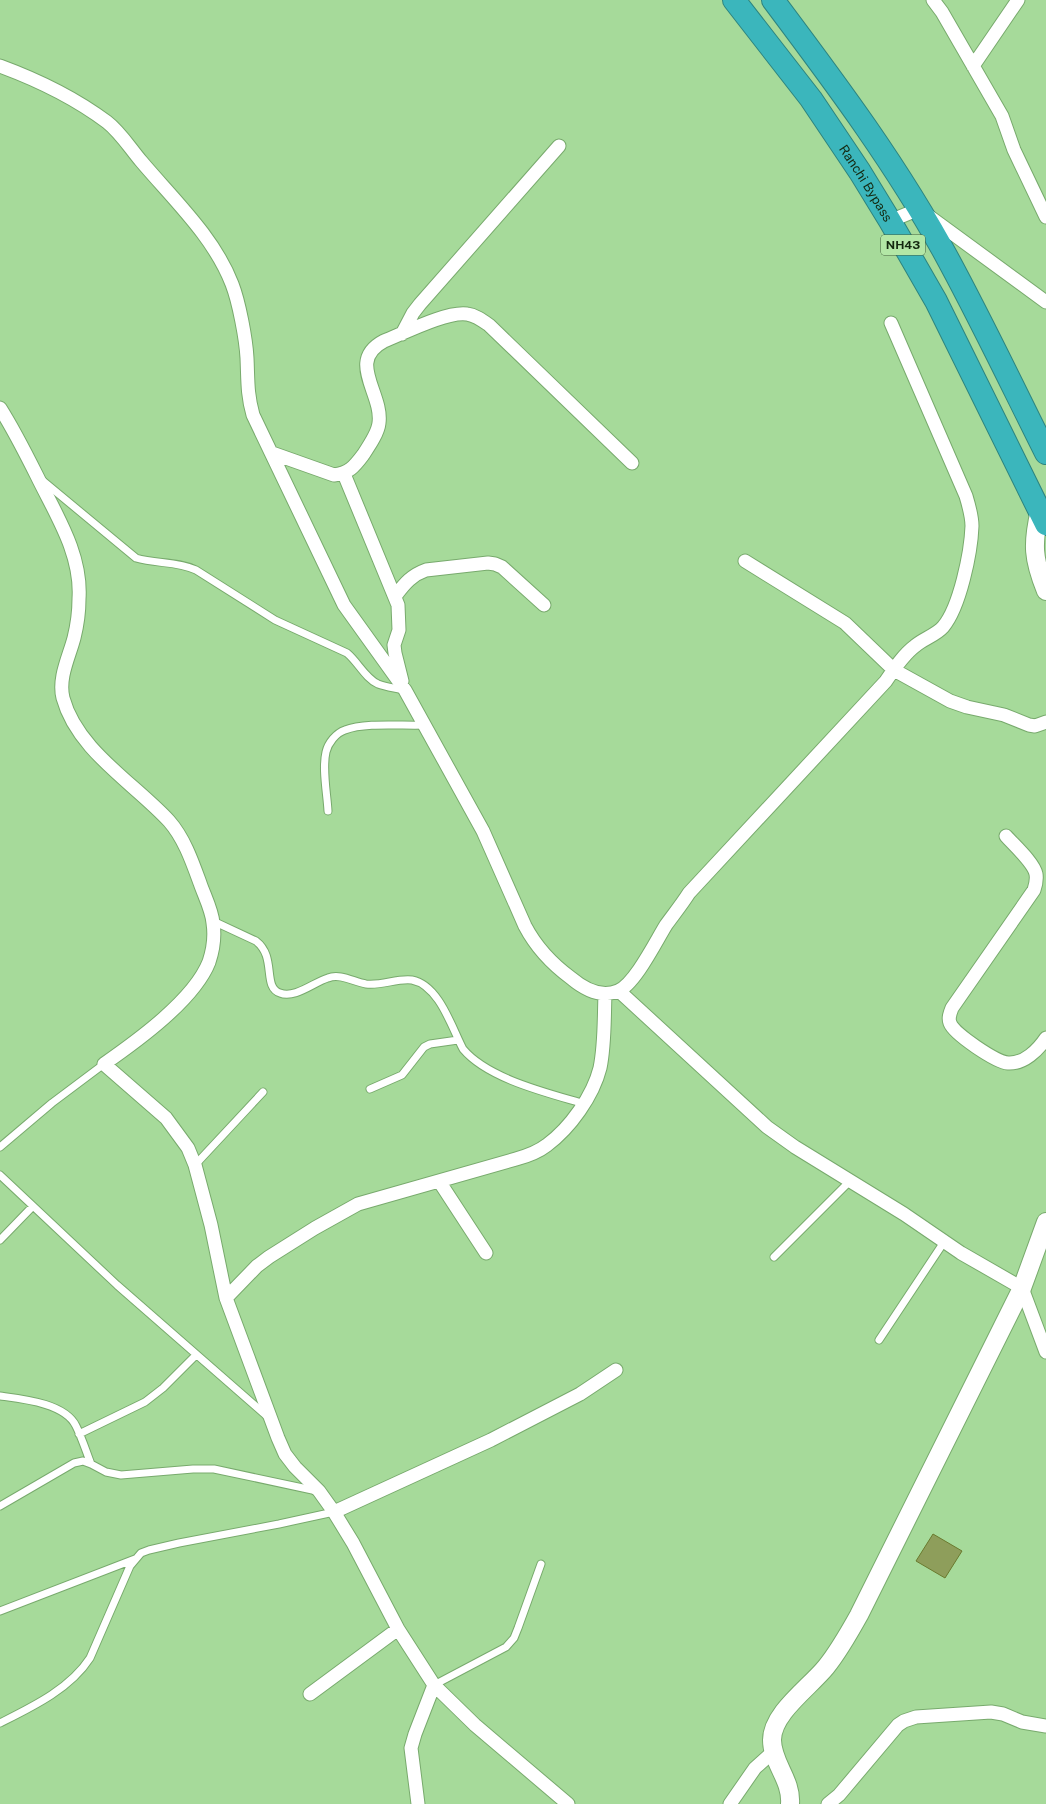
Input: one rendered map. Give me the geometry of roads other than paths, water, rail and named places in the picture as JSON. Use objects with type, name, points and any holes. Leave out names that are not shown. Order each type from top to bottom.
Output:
[{"type":"highway","name":"Ranchi Bypass","points":[[734,0],[811,99],[860,172],[890,221],[936,302],[1043,517]]},
{"type":"highway","name":"NH43","points":[[773,0],[886,156],[919,208],[949,261],[1046,453]]},
{"type":"street","points":[[933,0],[942,12],[1002,116],[1014,150],[1046,217]]},
{"type":"street","points":[[973,66],[1018,0]]},
{"type":"street","points":[[0,66],[32,78],[82,105],[109,123],[206,238],[224,268],[232,285],[245,339],[247,358],[247,391],[253,415],[344,606],[405,690],[482,831],[525,926],[533,940],[559,969],[574,981],[591,991],[605,994],[619,991],[632,978],[689,893],[886,681],[914,646],[942,628],[951,615],[962,584],[972,525],[966,496],[892,323]]},
{"type":"street","points":[[402,334],[413,313],[420,304],[559,146]]},
{"type":"street","points":[[890,221],[919,208],[1046,302]]},
{"type":"street","points":[[272,453],[334,475],[344,474],[354,467],[365,452],[379,424],[380,414],[365,367],[366,358],[377,345],[455,313],[468,314],[478,317],[489,325],[632,463]]},
{"type":"street","points":[[0,408],[17,435],[72,548],[78,573],[79,599],[74,638],[63,675],[62,697],[71,719],[87,743],[169,821],[181,838],[191,858],[213,921],[214,942],[209,962],[197,982],[152,1029],[104,1064],[166,1118],[188,1148],[195,1166],[211,1225],[226,1298],[270,1419],[285,1454],[295,1467],[319,1491],[334,1512],[354,1543],[398,1629],[434,1684],[475,1725],[568,1804]]},
{"type":"street","points":[[344,474],[396,595],[400,616],[399,630],[394,645],[394,653],[405,690]]},
{"type":"street","points":[[1043,517],[1034,533],[1035,557],[1046,591]]},
{"type":"street","points":[[745,561],[845,623],[894,670],[958,705],[1004,715],[1029,725],[1035,726],[1046,722]]},
{"type":"street","points":[[396,595],[408,580],[416,574],[426,570],[488,563],[502,567],[544,605]]},
{"type":"street","points":[[1006,836],[1032,865],[1036,872],[1037,881],[1034,890],[952,1008],[949,1015],[950,1022],[959,1034],[1000,1061],[1010,1063],[1031,1055],[1039,1048],[1046,1038]]},
{"type":"street","points":[[619,991],[767,1127],[795,1147],[904,1214],[944,1242],[1022,1288],[1046,1352]]},
{"type":"street","points":[[226,1298],[269,1257],[344,1210],[378,1197],[532,1154],[546,1146],[557,1137],[585,1104],[600,1068],[605,994]]},
{"type":"street","points":[[439,1181],[486,1253]]},
{"type":"street","points":[[790,1804],[789,1788],[773,1752],[772,1739],[774,1728],[782,1715],[825,1668],[842,1646],[859,1615],[1022,1288],[1046,1222]]},
{"type":"street","points":[[334,1512],[498,1436],[580,1394],[616,1370]]},
{"type":"street","points":[[310,1694],[398,1629]]},
{"type":"street","points":[[418,1804],[411,1748],[434,1684]]},
{"type":"street","points":[[828,1804],[839,1795],[898,1725],[909,1719],[916,1717],[997,1712],[1022,1722],[1046,1726]]},
{"type":"street","points":[[730,1804],[755,1768],[773,1752]]},
{"type":"lane","points":[[37,476],[136,558],[149,562],[185,565],[196,570],[275,620],[347,653],[355,659],[369,678],[377,684],[405,690]]},
{"type":"lane","points":[[328,810],[325,761],[329,745],[335,736],[344,730],[359,726],[424,725]]},
{"type":"lane","points":[[213,921],[256,941],[262,946],[268,957],[270,982],[273,989],[279,993],[286,995],[295,993],[334,976],[366,984],[412,980],[422,984],[431,990],[468,1056],[487,1069],[526,1086],[585,1104]]},
{"type":"lane","points":[[370,1089],[402,1075],[424,1047],[430,1044],[458,1040]]},
{"type":"lane","points":[[0,1147],[52,1102],[104,1064]]},
{"type":"lane","points":[[195,1166],[263,1092]]},
{"type":"lane","points":[[0,1175],[116,1285],[270,1419]]},
{"type":"lane","points":[[774,1256],[850,1181]]},
{"type":"lane","points":[[0,1240],[33,1206]]},
{"type":"lane","points":[[879,1340],[944,1242]]},
{"type":"lane","points":[[79,1434],[145,1402],[163,1388],[196,1355]]},
{"type":"lane","points":[[0,1396],[36,1402],[66,1414],[72,1419],[91,1464]]},
{"type":"lane","points":[[0,1506],[71,1464],[83,1462],[91,1464],[106,1472],[121,1475],[193,1469],[214,1469],[319,1491]]},
{"type":"lane","points":[[0,1723],[43,1700],[68,1682],[84,1667],[90,1658],[130,1566],[141,1554],[148,1550],[334,1512]]},
{"type":"lane","points":[[0,1611],[135,1559]]},
{"type":"lane","points":[[434,1684],[506,1648],[514,1638],[541,1564]]}]
